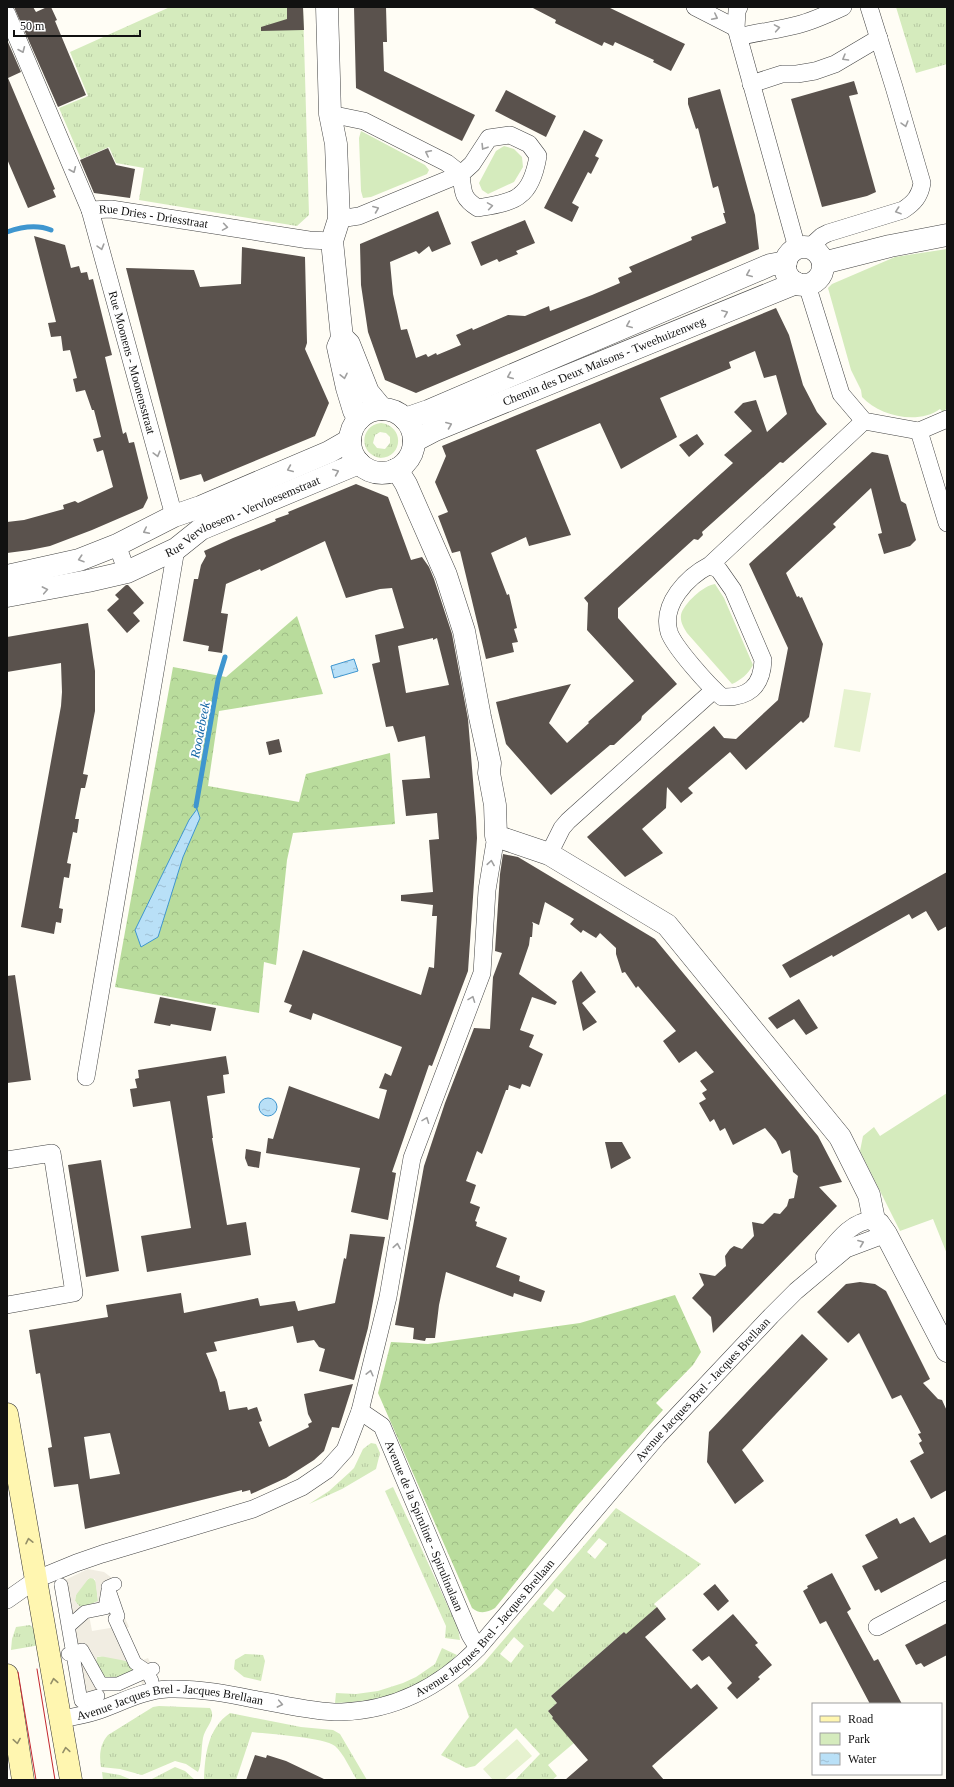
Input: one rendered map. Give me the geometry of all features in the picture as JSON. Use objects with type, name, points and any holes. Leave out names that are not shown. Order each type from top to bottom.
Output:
[{"type":"main road","points":[[7,1414],[11,1467],[36,1579],[71,1780]]},
{"type":"main road","points":[[7,1675],[23,1780]]},
{"type":"street","points":[[327,7],[330,114],[336,144],[339,219],[332,241]]},
{"type":"street","points":[[695,7],[737,33],[796,25],[823,16],[843,7]]},
{"type":"street","points":[[739,7],[737,11],[737,33],[751,84],[804,255]]},
{"type":"street","points":[[869,7],[922,183],[921,191],[913,203],[903,210],[822,236],[787,274],[802,284],[841,394],[864,421],[919,431],[947,419]]},
{"type":"street","name":"Rue Dries - Driesstraat","points":[[7,14],[90,210],[111,209],[310,240],[332,241]]},
{"type":"street","points":[[751,84],[782,74],[797,74],[815,71],[835,64],[879,38]]},
{"type":"street","points":[[330,114],[364,121],[447,163],[461,174],[462,186],[467,201],[478,208],[496,205],[520,196],[535,174],[538,156],[528,144],[510,135],[489,138],[472,164],[461,174],[359,216],[339,219]]},
{"type":"street","points":[[330,114],[322,144],[325,227],[332,241],[342,338],[338,347],[347,388],[354,411],[359,419]]},
{"type":"street","name":"Rue Moonens - Moonensstraat","points":[[90,210],[174,516]]},
{"type":"street","name":"Chemin des Deux Maisons - Tweehuizenweg","points":[[405,419],[428,411],[770,266],[804,255],[890,246],[947,236]]},
{"type":"street","name":"Chemin des Deux Maisons - Tweehuizenweg","points":[[414,441],[435,430],[802,284],[816,281],[822,273],[804,255]]},
{"type":"street","points":[[342,338],[349,344],[368,392],[382,409]]},
{"type":"street","points":[[382,409],[395,411],[405,419],[411,428],[414,441],[410,455],[401,466],[395,470],[379,472],[368,469],[359,463],[353,454],[350,440],[353,428],[359,419],[369,411],[382,409]]},
{"type":"street","points":[[710,565],[719,570],[732,590],[763,660],[762,672],[756,685],[746,695],[722,697],[714,690],[679,648],[669,633],[667,618],[671,604],[681,588],[701,570],[710,565],[864,421]]},
{"type":"street","points":[[919,431],[947,523]]},
{"type":"street","name":"Rue Vervloesem - Vervloesemstraat","points":[[7,576],[79,560],[117,545],[174,516],[200,507],[329,452],[350,440]]},
{"type":"street","name":"Rue Vervloesem - Vervloesemstraat","points":[[7,596],[127,572],[176,549],[201,529],[359,463]]},
{"type":"street","points":[[7,1600],[36,1579],[102,1554],[253,1509],[302,1487],[327,1470],[345,1450],[360,1411],[388,1297],[412,1158],[482,973],[487,890],[496,836],[495,805],[489,773],[490,763],[462,624],[446,576],[406,484],[395,470]]},
{"type":"street","points":[[117,545],[127,572]]},
{"type":"street","points":[[86,1077],[176,549]]},
{"type":"street","points":[[549,854],[562,828],[568,821],[714,690]]},
{"type":"street","points":[[490,763],[497,771],[505,812],[510,822],[549,854],[666,925],[840,1137],[869,1195],[880,1227],[947,1351]]},
{"type":"street","points":[[496,836],[549,854]]},
{"type":"street","points":[[7,1160],[52,1153],[74,1293],[7,1304]]},
{"type":"street","name":"Avenue Jacques Brel - Jacques Brellaan","points":[[61,1719],[95,1712],[154,1690],[169,1689],[214,1692],[293,1706],[341,1712],[375,1708],[404,1700],[430,1688],[460,1667],[478,1648],[657,1437],[796,1291],[836,1243],[849,1230],[861,1222],[880,1227]]},
{"type":"street","name":"Avenue de la Spiruline - Spirulinalaan","points":[[360,1411],[382,1426],[470,1635],[478,1648]]},
{"type":"street","points":[[61,1584],[71,1654],[81,1701],[98,1696]]},
{"type":"street","points":[[68,1627],[82,1612],[105,1608],[112,1585],[120,1615],[115,1619],[135,1663],[149,1676],[118,1684],[100,1684],[82,1650],[71,1654]]},
{"type":"street","points":[[877,1627],[947,1590]]},
{"type":"green space","points":[[170,7],[303,7],[309,215],[297,226],[139,200],[144,168],[116,163],[109,147],[81,159],[59,108],[88,96],[70,52]]},
{"type":"green space","points":[[896,7],[947,7],[947,64],[916,73]]},
{"type":"green space","points":[[361,131],[425,165],[429,170],[427,174],[371,197],[363,198],[361,191],[359,138]]},
{"type":"green space","points":[[504,146],[514,149],[522,157],[523,167],[514,182],[488,194],[482,190],[479,183],[496,151]]},
{"type":"green space","points":[[947,249],[947,408],[943,412],[940,409],[921,417],[899,416],[888,413],[869,404],[862,397],[861,390],[851,370],[828,288],[832,284],[895,257]]},
{"type":"green space","points":[[381,423],[389,425],[397,435],[397,448],[388,457],[380,458],[373,455],[365,446],[364,440],[366,434],[374,425]],"holes":[[[380,432],[386,433],[390,437],[390,443],[385,449],[377,448],[373,443],[375,435]]]},
{"type":"green space","points":[[715,584],[724,598],[753,665],[744,676],[732,684],[687,633],[681,620],[681,615],[690,601],[700,591],[710,585]]},
{"type":"green space","points":[[297,616],[323,694],[219,711],[208,786],[299,802],[306,774],[390,753],[395,824],[293,833],[287,860],[276,965],[264,962],[259,1013],[115,987],[173,667],[226,677]]},
{"type":"green space","points":[[844,689],[871,693],[860,752],[834,747]]},
{"type":"green space","points":[[947,1093],[947,1254],[933,1219],[900,1231],[860,1151],[863,1136],[874,1127],[880,1136]]},
{"type":"green space","points":[[675,1295],[701,1352],[693,1365],[656,1403],[663,1410],[578,1505],[495,1608],[483,1612],[475,1610],[472,1608],[378,1393],[391,1342],[428,1344],[580,1323]]},
{"type":"green space","points":[[371,1443],[376,1444],[380,1453],[376,1469],[342,1489],[309,1504],[329,1491],[350,1472],[354,1468],[363,1449]]},
{"type":"green space","points":[[393,1487],[458,1628],[460,1640],[445,1638],[446,1626],[385,1491]]},
{"type":"green space","points":[[616,1508],[701,1564],[654,1604],[657,1607],[639,1623],[631,1639],[624,1632],[551,1696],[557,1703],[548,1711],[574,1743],[548,1765],[557,1776],[552,1780],[515,1780],[540,1754],[516,1728],[475,1766],[466,1768],[441,1755],[469,1717],[458,1685],[482,1665]],"holes":[[[599,1538],[607,1544],[595,1559],[587,1552]],[[556,1588],[566,1596],[553,1612],[543,1604]],[[514,1637],[524,1646],[511,1663],[500,1654]]]},
{"type":"green space","points":[[92,1577],[96,1582],[98,1601],[87,1606],[79,1606],[75,1601],[76,1594],[83,1584]]},
{"type":"green space","points":[[30,1625],[35,1630],[40,1645],[11,1650],[12,1639],[16,1627]]},
{"type":"green space","points":[[442,1648],[457,1655],[443,1668],[419,1684],[378,1698],[364,1701],[335,1703],[336,1693],[356,1694],[378,1691],[416,1677],[435,1664]]},
{"type":"green space","points":[[245,1654],[263,1655],[265,1661],[261,1681],[244,1677],[234,1669],[235,1660]]},
{"type":"green space","points":[[104,1656],[122,1659],[132,1665],[134,1670],[130,1673],[106,1681],[96,1661],[97,1657]]},
{"type":"green space","points":[[153,1707],[210,1708],[212,1716],[203,1738],[198,1772],[186,1764],[175,1761],[142,1775],[120,1769],[101,1767],[101,1750],[105,1738]]},
{"type":"green space","points":[[230,1713],[301,1727],[333,1730],[340,1734],[367,1780],[357,1780],[341,1753],[335,1746],[329,1743],[308,1738],[252,1732],[236,1780],[204,1780],[205,1761],[212,1734],[223,1719]]},
{"type":"green space","points":[[517,1739],[532,1756],[504,1780],[493,1780],[483,1769]]},
{"type":"green space","points":[[175,1767],[185,1771],[195,1780],[150,1780]]},
{"type":"green space","points":[[102,1772],[120,1775],[132,1780],[103,1780]]},
{"type":"shaded area","points":[[88,1569],[104,1572],[112,1578],[112,1589],[129,1627],[122,1630],[136,1661],[142,1658],[143,1660],[148,1658],[153,1669],[152,1681],[142,1684],[140,1679],[98,1694],[86,1703],[61,1585],[67,1579]],"holes":[[[89,1578],[95,1579],[98,1601],[87,1606],[79,1606],[75,1601],[76,1595]],[[114,1612],[116,1627],[92,1631],[89,1615]],[[100,1656],[126,1661],[132,1664],[134,1670],[107,1682],[100,1673],[96,1661],[97,1657]]]},
{"type":"water","points":[[354,659],[358,671],[334,678],[331,666]]},
{"type":"water","points":[[197,809],[200,818],[183,857],[158,937],[141,947],[135,930],[189,820]]},
{"type":"water","points":[[268,1098],[274,1101],[277,1107],[274,1113],[268,1116],[262,1113],[259,1107],[262,1101]]},
{"type":"building","points":[[14,7],[33,7],[36,12],[47,7],[51,7],[57,20],[55,21],[86,95],[58,107]]},
{"type":"building","points":[[287,7],[303,7],[304,30],[261,31],[261,27],[287,19]]},
{"type":"building","points":[[354,7],[386,7],[387,42],[383,42],[384,71],[475,115],[462,141],[356,88]]},
{"type":"building","points":[[531,7],[608,7],[685,44],[671,71],[653,62],[654,60],[615,42],[613,46],[604,42],[602,46],[555,23],[556,20]]},
{"type":"building","points":[[7,40],[21,72],[8,78],[55,189],[53,190],[56,197],[28,208],[7,159]]},
{"type":"building","points":[[854,81],[858,94],[849,96],[876,192],[867,196],[822,207],[791,99]]},
{"type":"building","points":[[720,89],[755,215],[759,249],[416,393],[385,380],[368,332],[361,285],[360,244],[438,211],[451,244],[432,252],[429,246],[419,254],[416,251],[390,262],[393,294],[401,330],[407,329],[416,358],[426,354],[428,357],[436,353],[437,355],[461,345],[456,335],[472,328],[473,330],[508,315],[525,316],[549,306],[550,311],[620,283],[618,278],[632,272],[629,267],[692,240],[691,237],[726,223],[718,186],[713,188],[698,128],[696,129],[688,104],[688,98]]},
{"type":"building","points":[[506,90],[556,116],[546,137],[495,111]]},
{"type":"building","points":[[584,130],[603,140],[595,156],[599,158],[591,174],[588,172],[572,203],[579,207],[572,222],[544,208]]},
{"type":"building","points":[[108,148],[116,165],[135,169],[130,198],[94,193],[80,160]]},
{"type":"building","points":[[525,220],[535,243],[516,251],[518,254],[499,262],[497,259],[481,266],[471,242]]},
{"type":"building","points":[[34,236],[65,245],[71,268],[79,266],[81,273],[87,272],[89,280],[93,279],[112,355],[105,357],[123,434],[126,432],[129,443],[134,442],[148,498],[143,508],[92,530],[50,546],[7,553],[7,522],[24,520],[64,509],[63,505],[75,501],[78,503],[113,487],[103,450],[97,452],[93,439],[101,437],[94,410],[92,410],[85,390],[76,392],[73,379],[77,378],[70,350],[63,351],[61,336],[51,337],[48,323],[56,322]]},
{"type":"building","points":[[242,247],[305,257],[307,343],[305,349],[329,403],[315,436],[204,482],[201,474],[180,480],[126,268],[194,270],[200,287],[241,284]]},
{"type":"building","points":[[776,308],[789,335],[803,385],[817,412],[827,424],[783,463],[780,462],[702,532],[703,535],[698,540],[694,539],[618,608],[618,618],[677,684],[642,716],[641,720],[614,745],[610,745],[551,795],[506,744],[496,702],[571,684],[549,723],[567,743],[634,681],[587,630],[588,603],[584,598],[733,463],[724,455],[752,431],[734,412],[743,403],[756,400],[767,432],[787,414],[776,375],[764,378],[755,351],[729,362],[731,368],[660,398],[677,437],[621,469],[600,423],[536,450],[571,535],[529,546],[526,537],[491,553],[507,595],[509,594],[517,628],[514,629],[518,642],[512,643],[514,652],[486,659],[460,551],[452,553],[438,516],[448,512],[435,482],[446,456],[442,446]]},
{"type":"building","points":[[697,434],[704,444],[689,457],[679,445]]},
{"type":"building","points":[[872,452],[888,455],[901,501],[906,504],[916,540],[910,546],[884,554],[878,534],[882,533],[871,488],[833,524],[836,527],[786,573],[797,597],[802,597],[823,644],[809,717],[803,723],[801,721],[746,770],[730,752],[688,788],[693,793],[681,803],[667,787],[666,808],[642,829],[663,853],[625,877],[587,837],[714,726],[724,738],[736,739],[778,700],[788,648],[749,564]]},
{"type":"building","points":[[356,484],[388,497],[411,560],[422,557],[429,567],[434,579],[452,634],[468,719],[477,838],[468,971],[432,1066],[429,1065],[392,1172],[396,1173],[388,1220],[351,1212],[360,1168],[266,1153],[268,1138],[273,1139],[289,1086],[379,1119],[387,1090],[379,1088],[385,1073],[391,1076],[402,1047],[313,1013],[311,1020],[289,1012],[292,1005],[284,1002],[303,950],[421,995],[429,967],[434,968],[437,916],[432,916],[433,905],[401,901],[401,895],[433,892],[429,840],[439,839],[437,813],[406,816],[402,780],[430,778],[425,736],[398,742],[393,726],[386,727],[372,664],[380,662],[375,635],[404,628],[392,588],[380,589],[346,598],[325,541],[261,571],[260,569],[226,584],[221,613],[228,614],[222,653],[208,651],[209,646],[183,641],[194,579],[198,579],[201,565],[206,556],[204,551],[276,521],[275,519],[289,514],[288,512]],"holes":[[[433,638],[433,640],[437,638],[449,685],[406,693],[398,646]]]},
{"type":"building","points":[[126,585],[128,585],[144,603],[133,613],[140,621],[127,633],[107,610],[119,599],[115,595]]},
{"type":"building","points":[[88,623],[95,671],[95,711],[83,774],[88,775],[85,788],[81,788],[75,819],[79,819],[77,833],[73,832],[67,863],[71,864],[69,878],[64,877],[59,908],[63,909],[61,923],[56,922],[54,934],[21,927],[61,706],[61,663],[7,672],[7,637]]},
{"type":"building","points":[[279,739],[282,752],[269,755],[266,742]]},
{"type":"building","points":[[503,854],[518,857],[655,939],[818,1136],[842,1182],[819,1187],[837,1206],[713,1333],[711,1317],[692,1298],[704,1285],[699,1273],[715,1276],[726,1266],[725,1256],[730,1249],[734,1246],[742,1249],[754,1236],[752,1222],[763,1224],[774,1213],[780,1214],[787,1206],[789,1199],[794,1198],[798,1176],[793,1172],[790,1150],[782,1154],[776,1141],[765,1128],[733,1145],[725,1128],[720,1131],[714,1119],[710,1122],[699,1103],[706,1099],[702,1093],[707,1090],[700,1081],[714,1072],[696,1051],[679,1063],[663,1041],[676,1031],[638,986],[636,988],[625,972],[622,973],[616,954],[616,948],[600,933],[596,938],[583,930],[581,933],[570,924],[574,919],[545,902],[539,925],[532,922],[532,937],[530,937],[529,945],[519,974],[557,1002],[555,1005],[532,997],[520,1030],[534,1035],[529,1047],[543,1054],[530,1087],[522,1084],[520,1089],[509,1085],[482,1154],[477,1151],[466,1181],[476,1185],[470,1203],[480,1207],[475,1221],[477,1222],[476,1226],[507,1238],[496,1267],[520,1276],[519,1281],[545,1291],[541,1302],[514,1293],[513,1297],[446,1272],[439,1305],[435,1338],[426,1338],[425,1341],[413,1339],[414,1328],[395,1325],[424,1166],[445,1103],[474,1028],[490,1029],[493,977],[502,953],[495,951],[500,874]]},
{"type":"building","points":[[947,872],[947,926],[938,931],[926,911],[912,919],[909,914],[833,957],[832,955],[790,978],[782,965]]},
{"type":"building","points":[[581,971],[596,992],[582,1003],[597,1022],[583,1031],[572,981]]},
{"type":"building","points":[[15,975],[31,1080],[7,1083],[7,976]]},
{"type":"building","points":[[160,997],[216,1008],[211,1031],[171,1024],[170,1026],[154,1023]]},
{"type":"building","points":[[799,999],[818,1028],[806,1035],[794,1019],[777,1029],[768,1018]]},
{"type":"building","points":[[226,1056],[229,1074],[223,1075],[225,1093],[207,1096],[212,1138],[227,1225],[246,1222],[251,1255],[147,1272],[141,1236],[191,1228],[170,1101],[133,1107],[130,1089],[137,1088],[135,1079],[139,1078],[138,1070]]},
{"type":"building","points":[[605,1142],[622,1142],[631,1158],[611,1169]]},
{"type":"building","points":[[246,1149],[261,1152],[259,1168],[248,1166],[245,1158]]},
{"type":"building","points":[[101,1160],[119,1271],[86,1277],[68,1165]]},
{"type":"building","points":[[350,1234],[385,1237],[368,1328],[354,1380],[319,1371],[325,1349],[319,1347],[314,1340],[297,1343],[293,1326],[214,1342],[217,1351],[206,1353],[217,1380],[220,1392],[225,1391],[229,1410],[247,1407],[248,1410],[257,1407],[262,1421],[259,1422],[269,1447],[309,1427],[308,1424],[312,1422],[308,1414],[304,1394],[353,1384],[339,1428],[332,1427],[324,1451],[314,1460],[286,1478],[251,1494],[250,1490],[242,1492],[242,1490],[85,1529],[78,1484],[54,1487],[48,1448],[52,1447],[40,1373],[36,1374],[29,1330],[108,1317],[106,1305],[181,1293],[184,1313],[258,1298],[260,1306],[295,1301],[298,1311],[335,1303],[344,1258],[346,1259]],"holes":[[[110,1433],[120,1474],[90,1479],[84,1437]]]},
{"type":"building","points":[[860,1282],[875,1284],[886,1291],[930,1379],[923,1383],[938,1399],[942,1400],[947,1411],[947,1490],[931,1499],[910,1461],[924,1453],[919,1443],[922,1441],[918,1434],[921,1433],[901,1395],[892,1399],[859,1333],[848,1343],[817,1312],[846,1284]]},
{"type":"building","points":[[802,1334],[828,1359],[742,1450],[764,1481],[735,1504],[707,1462],[709,1432]]},
{"type":"building","points":[[914,1517],[930,1543],[947,1534],[947,1558],[881,1593],[879,1589],[875,1591],[862,1566],[878,1558],[865,1535],[897,1518],[900,1524]]},
{"type":"building","points":[[832,1573],[851,1609],[847,1612],[874,1661],[878,1659],[901,1703],[869,1703],[826,1621],[820,1624],[803,1591],[808,1588],[807,1586]]},
{"type":"building","points":[[715,1584],[729,1601],[718,1611],[703,1594]]},
{"type":"building","points":[[657,1607],[666,1619],[645,1637],[691,1689],[697,1684],[718,1708],[652,1766],[664,1780],[565,1780],[588,1760],[552,1718],[553,1717],[548,1711],[557,1703],[551,1696],[624,1632],[626,1634]]},
{"type":"building","points":[[733,1614],[758,1643],[755,1645],[772,1665],[758,1677],[760,1679],[737,1699],[727,1688],[732,1683],[709,1656],[702,1661],[692,1650]]},
{"type":"building","points":[[947,1623],[947,1655],[924,1667],[921,1663],[916,1665],[905,1645]]},
{"type":"building","points":[[255,1755],[266,1758],[267,1755],[286,1761],[326,1780],[246,1780]]},
{"type":"waterway","name":"Roodebeek","points":[[7,232],[29,227],[40,227],[51,230]]},
{"type":"waterway","name":"Roodebeek","points":[[196,806],[218,680],[225,657]]},
{"type":"tram line","points":[[37,1669],[55,1780]]},
{"type":"tram line","points":[[18,1672],[36,1780]]}]
